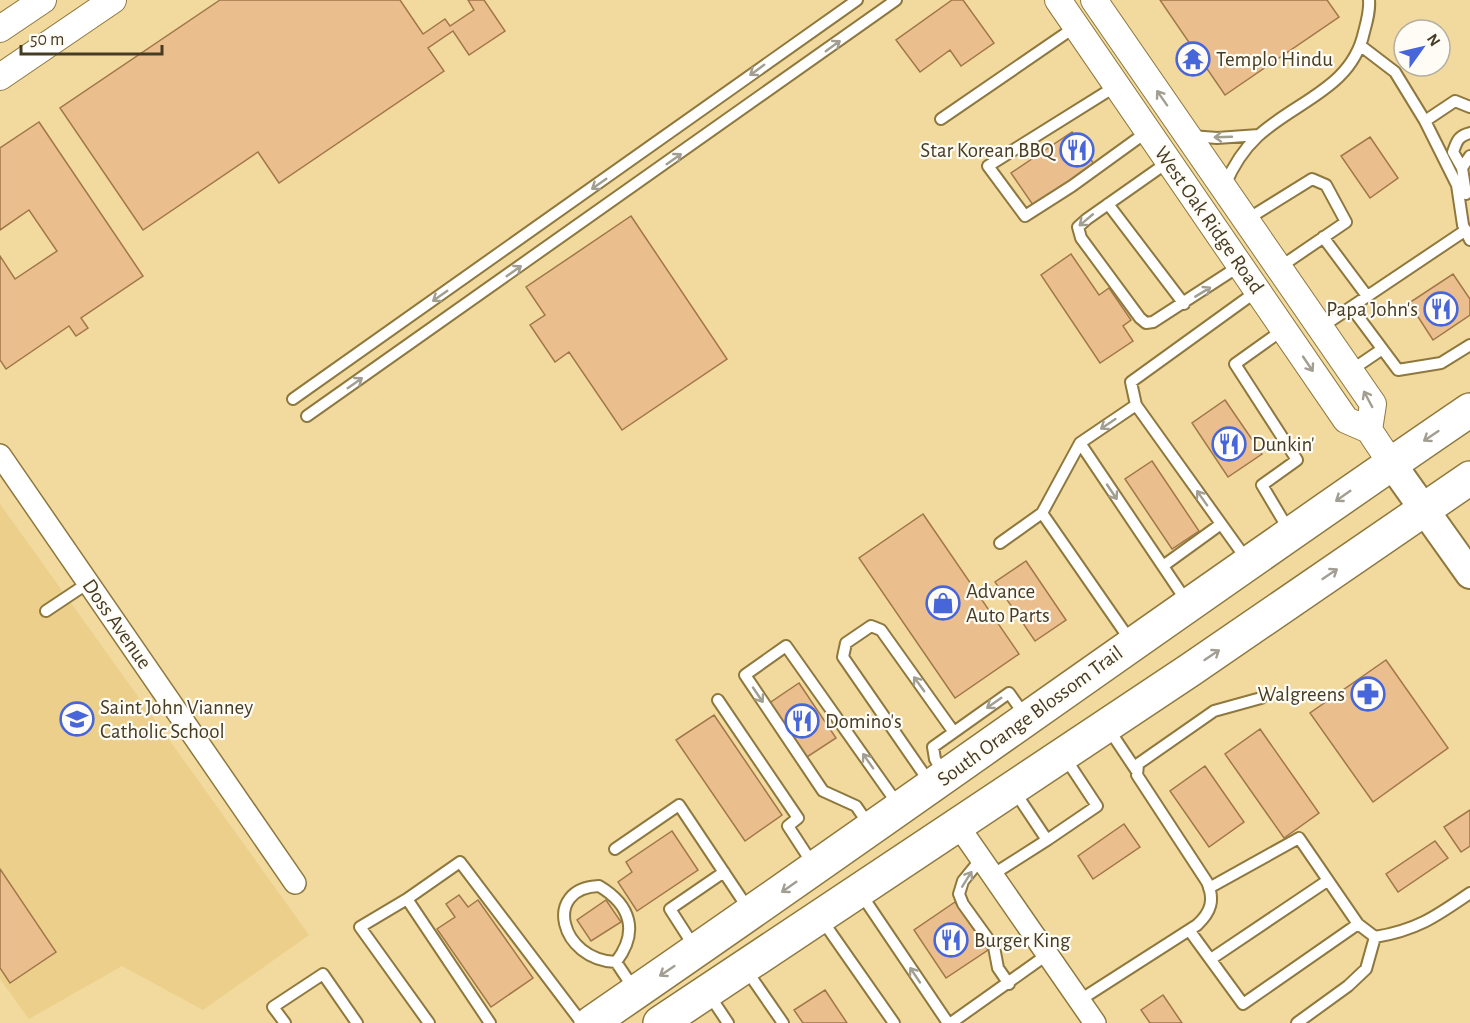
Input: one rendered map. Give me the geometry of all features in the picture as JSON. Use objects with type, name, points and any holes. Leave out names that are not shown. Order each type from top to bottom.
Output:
[{"type":"main road","name":"South Orange Blossom Trail","points":[[591,1023],[901,809],[1132,643],[1470,410]]},
{"type":"main road","name":"West Oak Ridge Road","points":[[1392,463],[1470,574]]},
{"type":"main road","points":[[660,1023],[1470,478]]},
{"type":"street","points":[[0,29],[43,0]]},
{"type":"street","points":[[0,77],[113,0]]},
{"type":"street","name":"West Oak Ridge Road","points":[[1058,0],[1346,420],[1369,430],[1392,463]]},
{"type":"street","points":[[1080,0],[1098,26],[1123,42]]},
{"type":"street","name":"West Oak Ridge Road","points":[[1094,0],[1373,404],[1369,430]]},
{"type":"street","name":"Doss Avenue","points":[[0,455],[295,883]]},
{"type":"street","points":[[957,824],[1095,1023]]},
{"type":"lane","points":[[293,399],[857,0]]},
{"type":"lane","points":[[307,416],[896,0]]},
{"type":"lane","points":[[1223,188],[1234,162],[1259,135],[1333,85],[1354,59],[1361,46],[1369,0]]},
{"type":"lane","points":[[942,119],[1075,27]]},
{"type":"lane","points":[[1361,46],[1395,72],[1425,121],[1457,185],[1469,230]]},
{"type":"lane","points":[[1116,86],[988,166],[1025,216],[1148,131]]},
{"type":"lane","points":[[1425,121],[1455,100],[1470,107]]},
{"type":"lane","points":[[1469,230],[1462,168],[1453,152],[1461,135],[1470,134]]},
{"type":"lane","points":[[1187,135],[1218,138],[1259,135]]},
{"type":"lane","points":[[1462,168],[1470,156]]},
{"type":"lane","points":[[1168,162],[1078,227],[1081,238],[1140,318],[1146,322],[1154,322],[1241,265]]},
{"type":"lane","points":[[1246,220],[1312,179],[1326,185],[1346,222],[1279,268]]},
{"type":"lane","points":[[1108,204],[1184,304]]},
{"type":"lane","points":[[1320,328],[1469,230]]},
{"type":"lane","points":[[1323,237],[1367,296]]},
{"type":"lane","points":[[1249,562],[1136,405],[1131,382],[1258,290]]},
{"type":"lane","points":[[1351,307],[1398,370],[1441,363],[1470,345]]},
{"type":"lane","points":[[1284,329],[1235,364],[1297,460],[1262,485],[1291,533]]},
{"type":"lane","points":[[1350,371],[1381,350]]},
{"type":"lane","points":[[1000,543],[1042,513],[1080,443],[1136,405]]},
{"type":"lane","points":[[1080,443],[1188,604]]},
{"type":"lane","points":[[1042,513],[1132,643]]},
{"type":"lane","points":[[1162,566],[1221,524]]},
{"type":"lane","points":[[46,611],[88,583]]},
{"type":"lane","points":[[939,781],[843,657],[846,643],[871,626],[881,630],[954,731]]},
{"type":"lane","points":[[872,829],[856,806],[823,791],[745,675],[786,646],[901,809]]},
{"type":"lane","points":[[939,781],[932,751],[938,742],[1009,693],[1026,717]]},
{"type":"lane","points":[[1136,770],[1142,759],[1214,711],[1261,698]]},
{"type":"lane","points":[[718,700],[798,818],[788,826],[815,868]]},
{"type":"lane","points":[[1080,1000],[1205,918],[1213,895],[1106,725]]},
{"type":"lane","points":[[1009,984],[998,969],[994,947],[963,904],[959,894],[963,882],[987,867],[1047,840],[1097,806],[1062,754]]},
{"type":"lane","points":[[1012,787],[1047,840]]},
{"type":"lane","points":[[615,849],[679,805],[751,913]]},
{"type":"lane","points":[[1209,888],[1299,838],[1358,924],[1375,937],[1405,932],[1439,915],[1470,893]]},
{"type":"lane","points":[[429,1023],[360,927],[407,899],[460,862],[582,1023]]},
{"type":"lane","points":[[697,951],[670,909],[724,872]]},
{"type":"lane","points":[[1211,959],[1328,881]]},
{"type":"lane","points":[[599,886],[612,894],[625,913],[630,923],[629,939],[616,962],[601,962],[589,956],[577,947],[565,928],[564,915],[570,898],[579,890],[599,886]]},
{"type":"lane","points":[[858,889],[950,1023],[1009,984],[1048,954]]},
{"type":"lane","points":[[407,899],[490,1023]]},
{"type":"lane","points":[[818,915],[894,1023]]},
{"type":"lane","points":[[1189,930],[1243,1004],[1358,924]]},
{"type":"lane","points":[[1297,1023],[1348,986],[1366,969],[1375,937]]},
{"type":"lane","points":[[616,962],[636,992]]},
{"type":"lane","points":[[743,966],[783,1023]]},
{"type":"lane","points":[[285,1023],[273,1006],[323,974],[357,1023]]},
{"type":"lane","points":[[706,991],[728,1023]]},
{"type":"shaded area","name":"Saint John Vianney Catholic School","points":[[0,504],[309,935],[203,1010],[122,966],[29,1019],[0,979]]},
{"type":"building","points":[[220,0],[400,0],[423,34],[445,19],[450,26],[474,10],[468,0],[484,0],[505,31],[469,55],[453,31],[428,48],[444,71],[279,183],[258,152],[143,230],[60,108]]},
{"type":"building","points":[[952,0],[963,0],[994,43],[961,66],[950,50],[920,72],[896,40]]},
{"type":"building","points":[[1160,0],[1327,0],[1339,17],[1225,95]]},
{"type":"building","points":[[39,122],[143,276],[81,318],[88,328],[76,336],[69,326],[6,369],[0,360],[0,256],[15,279],[57,251],[29,210],[0,230],[0,148]]},
{"type":"building","points":[[1072,132],[1094,164],[1033,205],[1011,173]]},
{"type":"building","points":[[1370,137],[1398,178],[1370,198],[1341,156]]},
{"type":"building","points":[[631,216],[727,359],[622,430],[569,352],[555,362],[530,325],[545,315],[526,287]]},
{"type":"building","points":[[1071,254],[1099,295],[1109,288],[1131,320],[1123,326],[1133,341],[1100,363],[1041,275]]},
{"type":"building","name":"Papa John's","points":[[1453,274],[1470,299],[1470,315],[1433,340],[1409,303]]},
{"type":"building","points":[[1225,400],[1262,454],[1228,477],[1192,423]]},
{"type":"building","points":[[1152,461],[1199,531],[1172,549],[1125,479]]},
{"type":"building","points":[[923,514],[1019,654],[955,698],[859,558]]},
{"type":"building","points":[[1026,561],[1066,620],[1035,641],[995,582]]},
{"type":"building","name":"Walgreens","points":[[1386,660],[1448,748],[1373,802],[1310,713]]},
{"type":"building","name":"Domino's","points":[[799,683],[836,738],[804,759],[768,704]]},
{"type":"building","points":[[714,715],[782,815],[745,841],[676,740]]},
{"type":"building","points":[[1260,729],[1319,813],[1284,838],[1225,754]]},
{"type":"building","points":[[1205,766],[1244,822],[1209,847],[1170,791]]},
{"type":"building","points":[[1470,810],[1470,846],[1461,852],[1444,827]]},
{"type":"building","points":[[1124,824],[1140,847],[1093,879],[1078,856]]},
{"type":"building","points":[[672,831],[698,870],[637,911],[618,882],[632,872],[626,862]]},
{"type":"building","points":[[1435,841],[1448,858],[1398,892],[1386,874]]},
{"type":"building","points":[[0,869],[56,952],[10,983],[0,968]]},
{"type":"building","points":[[459,895],[468,907],[478,900],[533,978],[491,1007],[437,929],[455,917],[446,904]]},
{"type":"building","points":[[606,900],[621,922],[591,941],[577,920]]},
{"type":"building","name":"Burger King","points":[[955,902],[988,950],[946,978],[914,930]]},
{"type":"building","points":[[825,990],[847,1023],[803,1023],[794,1010]]},
{"type":"building","points":[[1163,995],[1182,1023],[1150,1023],[1141,1010]]},
{"type":"place","name":"Templo Hindu","points":[[1193,59]]},
{"type":"place","name":"Star Korean BBQ","points":[[1077,150]]},
{"type":"place","name":"Papa John's","points":[[1441,309]]},
{"type":"place","name":"Dunkin'","points":[[1229,444]]},
{"type":"place","name":"Advance Auto Parts","points":[[943,603]]},
{"type":"place","name":"Walgreens","points":[[1368,694]]},
{"type":"place","name":"Saint John Vianney Catholic School","points":[[77,719]]},
{"type":"place","name":"Domino's","points":[[802,721]]},
{"type":"place","name":"Burger King","points":[[951,940]]}]
